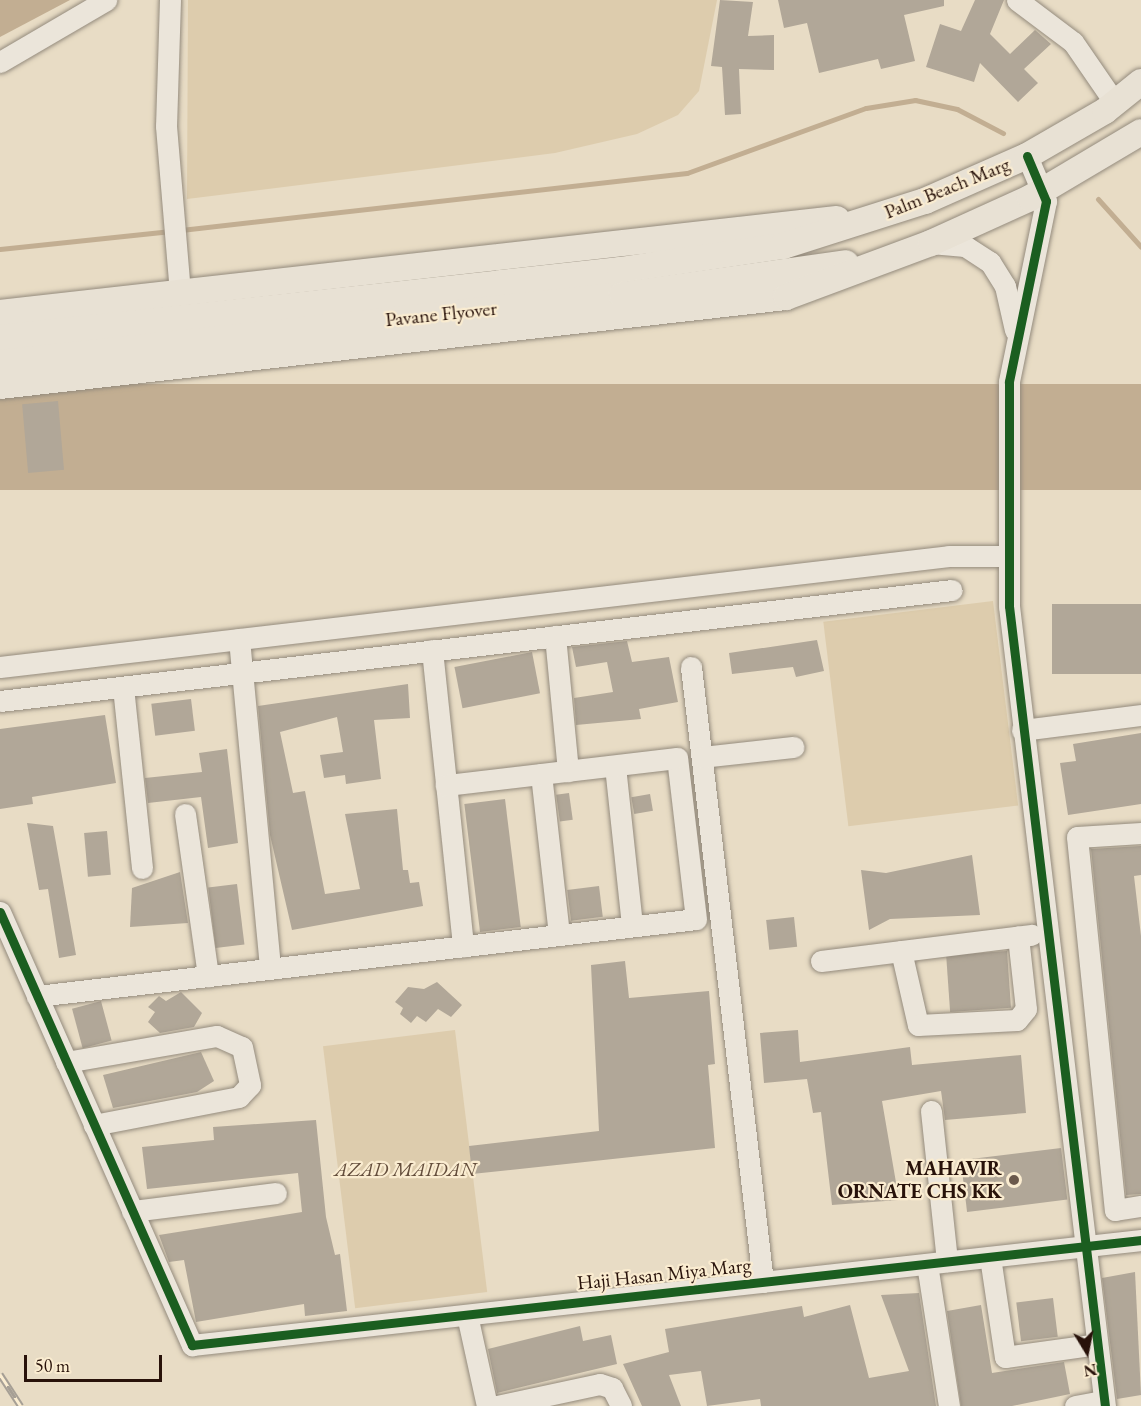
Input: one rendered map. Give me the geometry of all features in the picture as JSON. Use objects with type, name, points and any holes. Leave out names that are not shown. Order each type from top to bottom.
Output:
[{"type":"main road","name":"Palm Beach Marg","points":[[874,217],[925,201],[1027,156],[1115,103],[1141,82]]},
{"type":"main road","name":"Palm Beach Marg","points":[[882,258],[931,243],[1045,190],[1141,132]]},
{"type":"main road","name":"Pavane Flyover","points":[[0,363],[622,295],[784,259],[874,217]]},
{"type":"main road","points":[[0,313],[874,217]]},
{"type":"main road","name":"Pavane Flyover","points":[[0,338],[620,270],[784,259],[882,258]]},
{"type":"main road","points":[[0,386],[786,297],[882,258]]},
{"type":"street","points":[[0,62],[106,0]]},
{"type":"street","points":[[170,0],[169,208],[180,292]]},
{"type":"street","points":[[1017,0],[1073,42],[1115,103]]},
{"type":"street","points":[[1027,156],[1045,190],[1042,237],[1017,336],[1009,382],[1009,549],[1022,730],[1105,1404],[1075,1406]]},
{"type":"street","points":[[931,243],[965,246],[990,262],[1005,286],[1017,336]]},
{"type":"street","points":[[0,667],[1009,549]]},
{"type":"street","points":[[0,701],[952,590]]},
{"type":"street","points":[[555,636],[568,771]]},
{"type":"street","points":[[240,639],[270,969]]},
{"type":"street","points":[[432,650],[463,946]]},
{"type":"street","points":[[691,667],[762,1282]]},
{"type":"street","points":[[123,687],[142,868]]},
{"type":"street","points":[[1022,730],[1141,715]]},
{"type":"street","points":[[702,757],[793,747]]},
{"type":"street","points":[[37,996],[696,919],[677,758],[446,785]]},
{"type":"street","points":[[615,766],[632,927]]},
{"type":"street","points":[[541,774],[559,935]]},
{"type":"street","points":[[185,814],[208,976]]},
{"type":"street","points":[[1141,833],[1077,837],[1115,1210],[1141,1206]]},
{"type":"street","points":[[0,912],[132,1211],[276,1193]]},
{"type":"street","points":[[821,962],[1046,933]]},
{"type":"street","points":[[901,951],[918,1026],[1017,1020],[1026,1009],[1018,936]]},
{"type":"street","points":[[66,1062],[218,1036],[242,1047],[250,1085],[239,1097],[94,1125]]},
{"type":"street","points":[[931,1111],[937,1262],[949,1406]]},
{"type":"street","name":"Haji Hasan Miya Marg","points":[[132,1211],[192,1345],[1141,1240]]},
{"type":"street","points":[[990,1257],[1005,1357],[1097,1344]]},
{"type":"street","points":[[467,1315],[487,1406]]},
{"type":"street","points":[[497,1406],[600,1384],[612,1388],[621,1406]]},
{"type":"green space","points":[[188,0],[717,0],[699,91],[678,115],[637,134],[555,153],[187,199]]},
{"type":"green space","points":[[993,601],[1018,805],[848,826],[823,622]]},
{"type":"green space","name":"AZAD MAIDAN","points":[[455,1030],[487,1292],[355,1308],[323,1046]]},
{"type":"shaded area","points":[[0,0],[70,0],[0,37]]},
{"type":"shaded area","points":[[0,384],[1141,384],[1141,490],[0,490]]},
{"type":"building","points":[[720,0],[753,2],[748,36],[774,35],[774,70],[739,69],[741,114],[725,115],[722,67],[711,66]]},
{"type":"building","points":[[778,0],[944,0],[944,6],[904,15],[915,61],[881,69],[878,59],[819,73],[807,23],[784,28]]},
{"type":"building","points":[[975,0],[1004,0],[990,34],[1010,54],[1035,30],[1051,44],[1024,69],[1038,83],[1018,102],[980,63],[974,82],[926,67],[940,24],[961,31]]},
{"type":"building","points":[[58,401],[64,470],[28,473],[22,404]]},
{"type":"building","points":[[1052,604],[1141,604],[1141,674],[1052,674]]},
{"type":"building","points":[[817,640],[824,671],[796,677],[793,667],[732,674],[729,653]]},
{"type":"building","points":[[627,641],[632,662],[669,657],[678,702],[639,709],[641,719],[576,725],[574,698],[613,692],[607,662],[576,667],[572,647]]},
{"type":"building","points":[[532,652],[540,693],[462,708],[454,667]]},
{"type":"building","points":[[408,684],[410,718],[374,720],[381,779],[346,784],[345,775],[324,778],[320,755],[343,752],[337,717],[280,732],[293,793],[305,791],[325,894],[360,889],[345,814],[397,809],[403,870],[408,870],[410,883],[419,882],[423,906],[292,930],[270,835],[258,706]]},
{"type":"building","points":[[191,699],[195,731],[155,736],[151,704]]},
{"type":"building","points":[[105,715],[116,783],[32,797],[33,804],[0,809],[0,729]]},
{"type":"building","points":[[1141,733],[1141,804],[1068,815],[1060,763],[1076,761],[1073,744]]},
{"type":"building","points":[[227,749],[238,843],[208,848],[201,797],[148,803],[145,778],[202,772],[199,753]]},
{"type":"building","points":[[569,793],[573,820],[560,822],[556,795]]},
{"type":"building","points":[[650,794],[653,811],[634,814],[631,797]]},
{"type":"building","points":[[505,799],[521,927],[480,932],[464,804]]},
{"type":"building","points":[[27,823],[53,826],[76,955],[59,958],[48,889],[39,890]]},
{"type":"building","points":[[107,831],[111,875],[88,877],[84,833]]},
{"type":"building","points":[[1141,846],[1141,875],[1134,876],[1141,936],[1141,1194],[1126,1195],[1091,849]]},
{"type":"building","points":[[972,855],[980,915],[890,919],[869,930],[861,870],[886,873]]},
{"type":"building","points":[[180,872],[188,923],[130,927],[132,888]]},
{"type":"building","points":[[237,884],[244,945],[216,948],[208,888]]},
{"type":"building","points":[[599,886],[603,917],[571,921],[567,890]]},
{"type":"building","points":[[794,917],[797,947],[769,950],[766,920]]},
{"type":"building","points":[[1007,951],[1011,1008],[950,1012],[946,955]]},
{"type":"building","points":[[625,961],[629,998],[709,991],[715,1064],[708,1065],[715,1148],[472,1174],[469,1146],[599,1131],[591,965]]},
{"type":"building","points":[[437,982],[462,1005],[451,1017],[438,1009],[426,1022],[417,1016],[411,1023],[400,1014],[403,1008],[395,1002],[408,987],[424,989]]},
{"type":"building","points":[[181,992],[202,1013],[194,1027],[160,1033],[148,1022],[155,1012],[148,1007],[159,996],[166,1001]]},
{"type":"building","points":[[101,1001],[112,1041],[83,1048],[72,1009]]},
{"type":"building","points":[[798,1030],[800,1062],[910,1047],[912,1065],[1021,1055],[1026,1113],[945,1120],[941,1091],[882,1101],[899,1200],[832,1205],[821,1112],[813,1113],[807,1079],[764,1083],[760,1033]]},
{"type":"building","points":[[201,1052],[214,1081],[197,1092],[113,1108],[103,1075]]},
{"type":"building","points":[[316,1120],[326,1217],[335,1255],[340,1254],[347,1311],[305,1316],[304,1304],[196,1322],[184,1260],[169,1262],[159,1235],[302,1212],[298,1173],[147,1189],[142,1147],[214,1140],[213,1127]]},
{"type":"building","name":"MAHAVIR ORNATE CHS KK","points":[[1061,1148],[1067,1200],[967,1212],[961,1160]]},
{"type":"building","points":[[1135,1272],[1141,1395],[1117,1399],[1102,1278]]},
{"type":"building","points":[[919,1293],[936,1406],[761,1406],[760,1399],[707,1406],[701,1371],[669,1375],[681,1406],[642,1406],[623,1364],[669,1352],[665,1329],[802,1306],[804,1317],[850,1305],[869,1378],[909,1371],[881,1295]]},
{"type":"building","points":[[1053,1298],[1058,1337],[1021,1341],[1016,1303]]},
{"type":"building","points":[[981,1305],[992,1373],[1064,1362],[1070,1394],[1012,1406],[961,1406],[947,1311]]},
{"type":"building","points":[[580,1326],[583,1341],[611,1335],[617,1364],[497,1393],[488,1349]]},
{"type":"waterway","points":[[181,230],[687,173],[866,108],[915,100],[957,109],[1003,133]]},
{"type":"waterway","points":[[1098,199],[1141,247]]},
{"type":"waterway","points":[[0,249],[171,231]]},
{"type":"railway","points":[[0,1374],[21,1406]]},
{"type":"cycle path","points":[[1027,156],[1046,201],[1009,382],[1009,606],[1105,1406]]},
{"type":"cycle path","points":[[0,912],[192,1345],[1141,1240]]},
{"type":"place","name":"MAHAVIR ORNATE CHS KK","points":[[1014,1180]]}]
